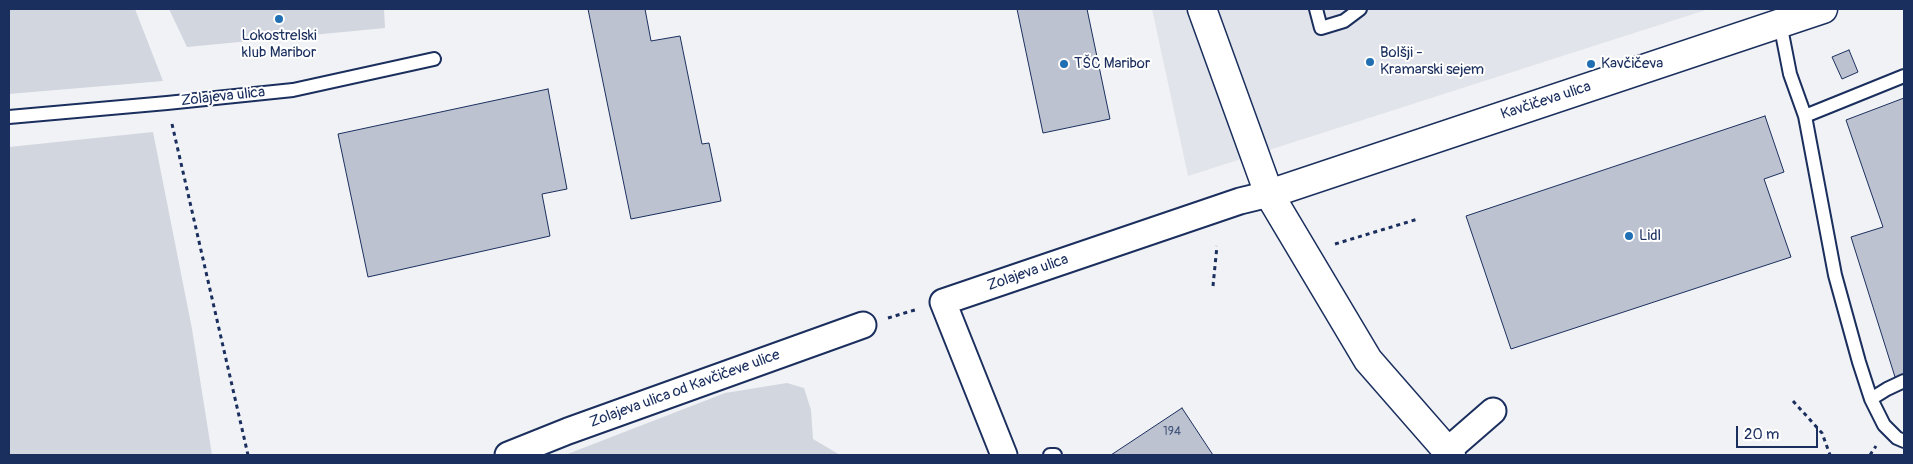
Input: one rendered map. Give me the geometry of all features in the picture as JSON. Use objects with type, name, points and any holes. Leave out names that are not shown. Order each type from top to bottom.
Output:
[{"type":"street","points":[[1202,9],[1269,194],[1368,360],[1449,453],[1493,411]]},
{"type":"street","name":"Kavčičeva ulica","points":[[1269,194],[1823,9]]},
{"type":"street","name":"Zolajeva ulica","points":[[943,302],[1240,201],[1269,194]]},
{"type":"street","points":[[943,302],[1004,455]]},
{"type":"street","name":"Zolajeva ulica od Kavčičeve ulice","points":[[508,455],[568,431],[863,325]]},
{"type":"lane","points":[[1316,9],[1321,28],[1344,20],[1360,9]]},
{"type":"lane","points":[[1780,24],[1790,74],[1805,116],[1835,275],[1859,362],[1871,399],[1884,425],[1897,438],[1904,441]]},
{"type":"lane","name":"Zolajeva ulica","points":[[9,117],[167,104],[293,90],[434,59]]},
{"type":"lane","points":[[1805,116],[1904,76]]},
{"type":"lane","points":[[1871,399],[1886,389],[1904,381]]},
{"type":"lane","points":[[1050,455],[1055,455]]},
{"type":"path","points":[[167,104],[248,455]]},
{"type":"path","points":[[1335,244],[1418,219]]},
{"type":"path","points":[[1213,286],[1217,246]]},
{"type":"path","points":[[863,325],[943,302]]},
{"type":"path","points":[[1793,401],[1822,433],[1830,455]]},
{"type":"shaded area","points":[[9,9],[135,9],[163,81],[9,94]]},
{"type":"shaded area","name":"Lokostrelski klub Maribor","points":[[169,9],[384,9],[385,28],[187,47]]},
{"type":"shaded area","points":[[1152,9],[1709,9],[1188,176]]},
{"type":"shaded area","points":[[153,132],[192,329],[212,455],[9,455],[9,147]]},
{"type":"shaded area","points":[[787,383],[804,388],[811,410],[813,439],[840,455],[565,455],[725,393]]},
{"type":"building","points":[[588,9],[645,9],[651,41],[680,36],[702,144],[709,143],[721,201],[631,219]]},
{"type":"building","name":"TŠC Maribor","points":[[1017,9],[1087,9],[1110,119],[1043,133]]},
{"type":"building","points":[[1849,50],[1858,72],[1842,79],[1832,57]]},
{"type":"building","points":[[548,89],[567,189],[542,194],[550,236],[368,277],[338,134]]},
{"type":"building","points":[[1904,98],[1904,374],[1895,377],[1851,237],[1883,227],[1846,120]]},
{"type":"building","name":"Lidl","points":[[1765,116],[1784,172],[1764,179],[1791,257],[1511,349],[1466,216]]},
{"type":"building","points":[[1182,408],[1213,455],[1111,455]]},
{"type":"place","name":"Lokostrelski klub Maribor","points":[[279,19]]},
{"type":"place","name":"Bolšji - Kramarski sejem","points":[[1370,62]]},
{"type":"place","name":"TŠC Maribor","points":[[1064,64]]},
{"type":"place","name":"Kavčičeva","points":[[1591,64]]},
{"type":"place","name":"Lidl","points":[[1629,236]]}]
